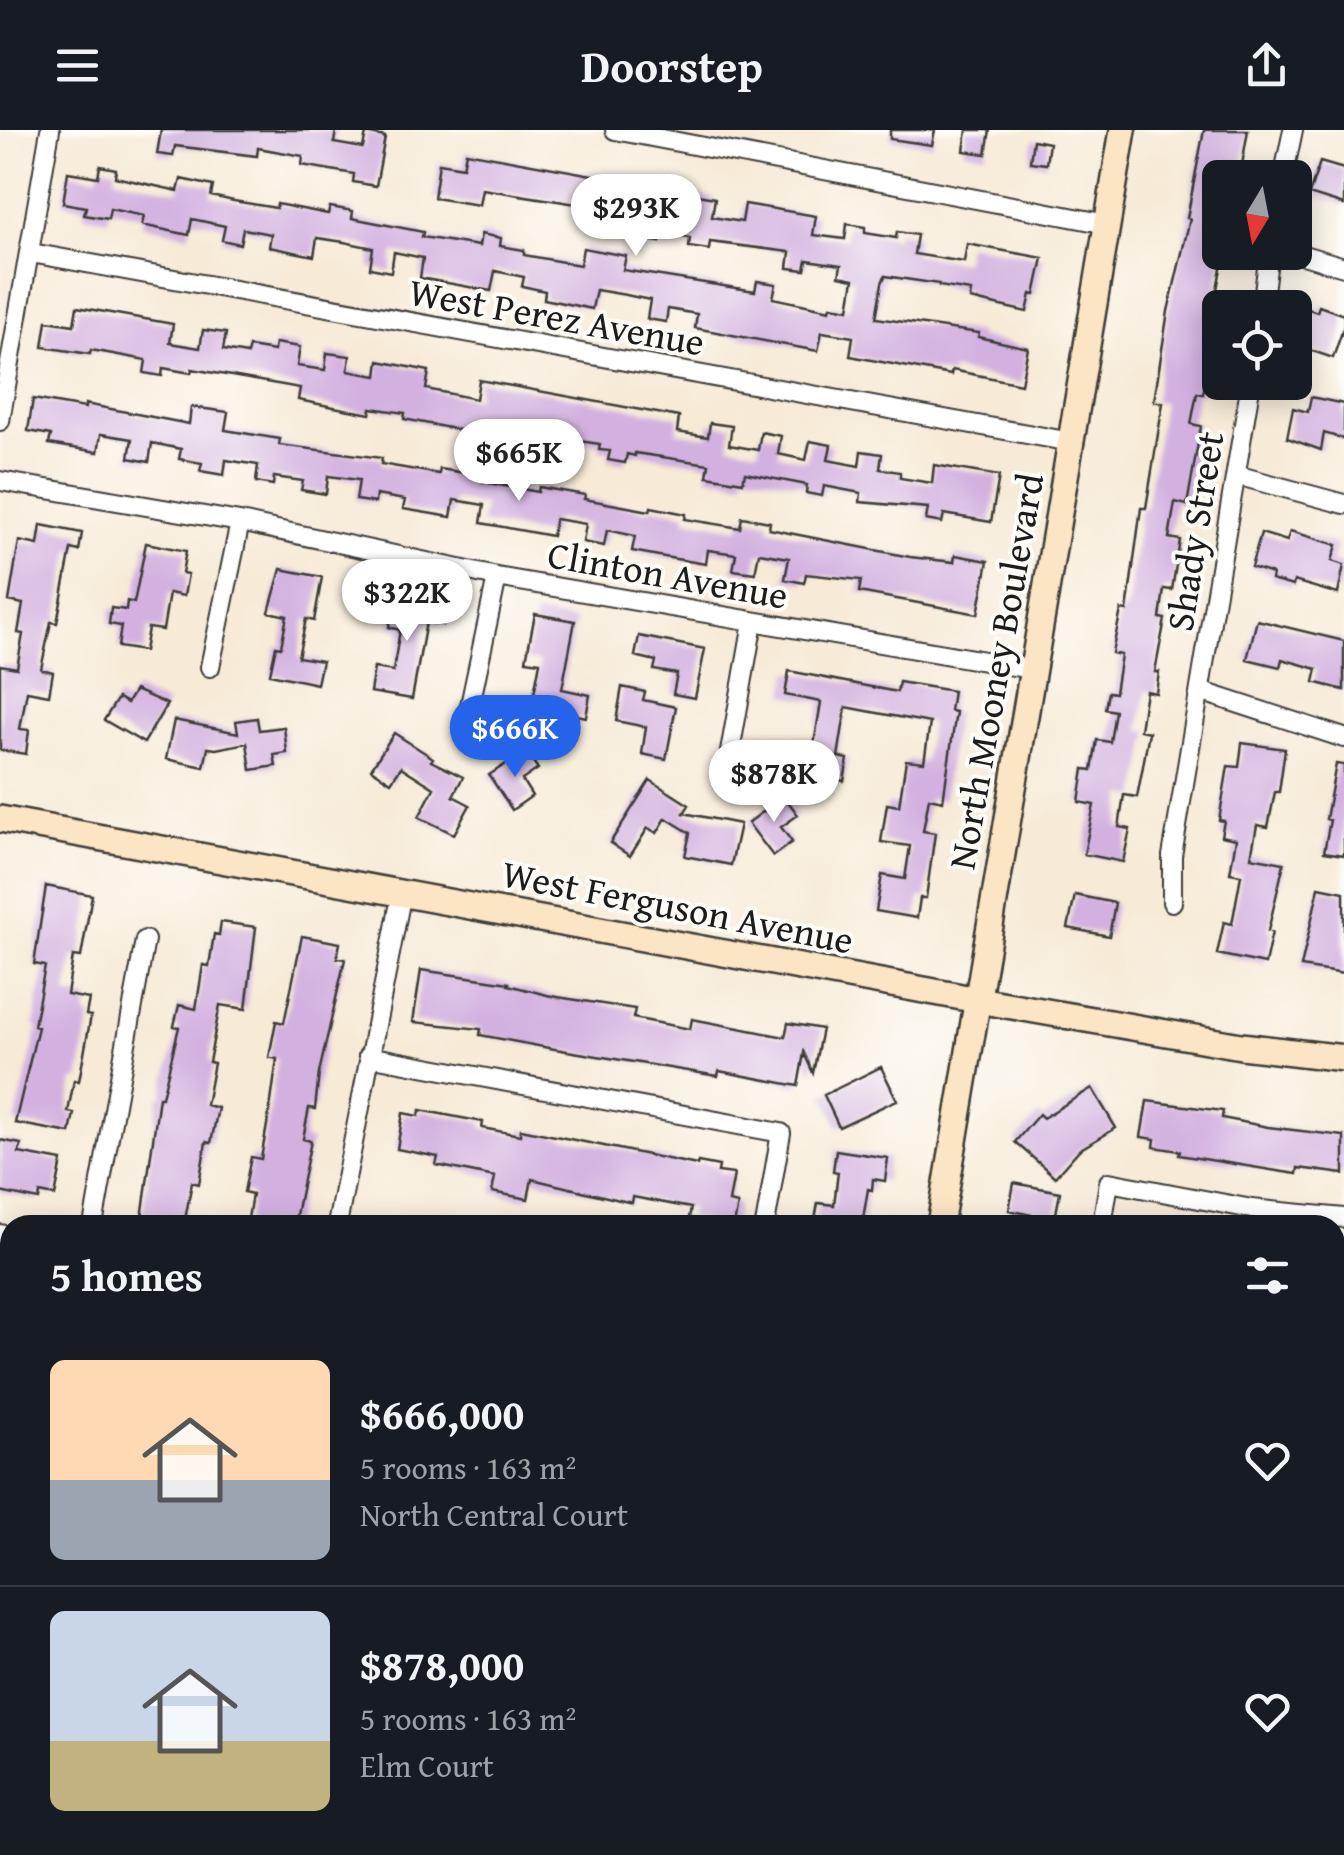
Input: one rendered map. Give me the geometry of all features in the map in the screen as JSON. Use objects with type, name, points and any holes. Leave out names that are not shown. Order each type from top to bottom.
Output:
[{"type":"street","points":[[0,421],[50,130]]},
{"type":"street","points":[[615,130],[1107,224]]},
{"type":"street","name":"North Mooney Boulevard","points":[[942,1215],[1123,130]]},
{"type":"street","points":[[1287,160],[1293,130]]},
{"type":"street","name":"West Perez Avenue","points":[[31,253],[1072,442]]},
{"type":"street","points":[[1312,257],[1344,267]]},
{"type":"street","name":"Shady Street","points":[[1172,902],[1172,856],[1248,400]]},
{"type":"street","points":[[1236,476],[1344,504]]},
{"type":"street","name":"Clinton Avenue","points":[[0,481],[240,522],[497,577],[1032,669]]},
{"type":"street","points":[[210,668],[240,522]]},
{"type":"street","points":[[469,710],[497,577]]},
{"type":"street","points":[[730,752],[753,622]]},
{"type":"street","points":[[1200,691],[1344,738]]},
{"type":"street","name":"West Ferguson Avenue","points":[[0,820],[978,1000],[1242,1046],[1344,1058]]},
{"type":"street","points":[[339,1215],[402,892]]},
{"type":"street","points":[[95,1215],[144,940]]},
{"type":"street","points":[[368,1056],[781,1133],[768,1215]]},
{"type":"street","points":[[1104,1215],[1109,1182],[1252,1208],[1316,1215]]},
{"type":"building","points":[[161,130],[336,130],[334,143],[363,148],[366,133],[385,137],[376,186],[353,182],[354,174],[302,165],[303,156],[258,148],[257,156],[175,146],[173,156],[157,154]]},
{"type":"building","points":[[890,130],[935,130],[932,145],[890,139]]},
{"type":"building","points":[[967,130],[990,130],[986,154],[964,151]]},
{"type":"building","points":[[1204,130],[1248,130],[1243,160],[1202,160],[1202,270],[1221,270],[1217,290],[1202,290],[1202,394],[1197,393],[1191,424],[1201,426],[1187,505],[1175,502],[1169,538],[1180,540],[1172,590],[1164,589],[1160,618],[1165,619],[1155,672],[1159,672],[1156,693],[1146,691],[1140,730],[1149,732],[1137,797],[1124,795],[1119,827],[1130,829],[1123,862],[1084,854],[1094,805],[1079,802],[1084,769],[1092,770],[1097,740],[1110,742],[1115,711],[1105,709],[1108,692],[1115,693],[1121,655],[1112,653],[1121,610],[1127,611],[1141,508],[1146,508],[1163,403],[1154,401],[1168,311],[1190,219],[1187,218]]},
{"type":"building","points":[[1033,140],[1049,143],[1046,164],[1030,162]]},
{"type":"building","points":[[466,152],[614,179],[611,198],[643,203],[646,185],[665,189],[662,208],[694,213],[697,195],[715,198],[712,217],[742,222],[745,204],[816,216],[813,235],[845,239],[847,224],[865,227],[865,233],[896,238],[897,232],[917,235],[914,254],[964,262],[967,244],[1043,258],[1027,312],[970,299],[971,291],[939,284],[885,276],[882,283],[876,318],[979,333],[978,337],[1028,348],[1021,384],[850,356],[853,337],[822,332],[818,351],[695,328],[697,314],[668,309],[666,322],[647,319],[650,300],[626,295],[596,290],[592,309],[544,299],[545,291],[522,286],[524,277],[495,271],[491,291],[420,278],[423,258],[394,252],[391,272],[370,268],[373,248],[317,238],[314,256],[269,247],[271,234],[243,229],[240,244],[222,240],[225,226],[192,219],[189,235],[142,225],[144,216],[110,209],[108,219],[84,215],[86,207],[63,203],[68,172],[98,177],[100,166],[116,169],[115,177],[178,191],[181,179],[213,186],[211,196],[234,201],[328,214],[330,207],[353,211],[352,218],[423,232],[422,237],[479,246],[481,234],[501,238],[500,246],[524,250],[524,255],[580,265],[583,248],[626,256],[623,270],[755,291],[757,281],[776,284],[773,298],[830,310],[831,306],[849,309],[854,279],[839,276],[841,265],[807,260],[805,270],[788,268],[790,252],[710,242],[709,250],[689,247],[690,238],[662,233],[660,242],[637,238],[639,229],[586,220],[589,206],[482,189],[479,205],[434,198],[439,163],[463,167]]},
{"type":"building","points":[[1320,162],[1344,169],[1344,205],[1312,195]]},
{"type":"building","points":[[1319,306],[1344,315],[1333,358],[1312,351],[1312,310],[1317,312]]},
{"type":"building","points":[[77,307],[173,324],[170,343],[200,348],[203,330],[226,333],[223,350],[247,354],[249,347],[274,351],[275,343],[300,347],[297,366],[325,370],[327,353],[350,356],[348,371],[377,376],[379,361],[429,371],[426,389],[476,399],[479,380],[679,417],[677,432],[708,437],[710,423],[732,426],[729,445],[758,450],[761,432],[781,436],[778,454],[806,460],[810,441],[831,445],[828,460],[859,466],[861,451],[882,454],[880,469],[900,472],[900,478],[932,483],[934,465],[999,476],[991,522],[944,514],[942,523],[926,520],[928,508],[860,502],[861,493],[824,486],[822,496],[806,493],[807,485],[745,473],[743,482],[707,476],[709,464],[635,453],[627,454],[625,463],[608,460],[610,451],[599,450],[600,444],[573,440],[575,432],[545,427],[544,433],[487,424],[485,435],[404,419],[405,413],[371,408],[370,414],[298,400],[300,388],[192,369],[191,373],[163,368],[162,376],[144,373],[146,360],[91,350],[90,354],[43,347],[47,321],[74,325]]},
{"type":"building","points":[[1312,397],[1344,404],[1344,439],[1324,433],[1321,450],[1287,438],[1293,408],[1308,412]]},
{"type":"building","points":[[33,399],[85,408],[85,404],[189,424],[191,407],[228,412],[225,430],[280,439],[279,445],[382,458],[381,464],[439,474],[440,469],[484,476],[483,482],[585,495],[584,499],[650,511],[651,507],[686,514],[685,519],[740,528],[742,517],[770,522],[769,529],[910,557],[954,562],[955,555],[988,561],[978,614],[859,592],[861,580],[806,574],[804,583],[785,579],[789,558],[759,553],[755,573],[733,570],[736,554],[708,550],[706,564],[632,551],[635,536],[607,530],[604,546],[583,542],[586,524],[555,519],[552,536],[481,523],[484,505],[454,500],[451,517],[403,509],[405,500],[376,495],[375,503],[356,500],[359,480],[328,476],[326,494],[301,490],[303,481],[274,477],[273,485],[256,482],[258,465],[226,460],[224,475],[200,471],[202,463],[179,459],[181,449],[152,443],[149,462],[129,458],[132,439],[101,434],[98,452],[49,444],[51,435],[28,431]]},
{"type":"building","points":[[41,525],[82,533],[79,551],[71,549],[57,623],[51,622],[41,669],[53,672],[49,695],[27,691],[20,729],[29,730],[26,754],[0,750],[0,665],[17,668],[23,604],[9,601],[19,541],[38,545]]},
{"type":"building","points":[[1290,531],[1337,545],[1332,561],[1344,565],[1338,594],[1294,581],[1293,586],[1271,580],[1272,574],[1251,567],[1261,533],[1287,541]]},
{"type":"building","points":[[146,543],[186,551],[182,573],[188,574],[184,596],[169,593],[163,630],[148,628],[144,651],[118,647],[121,626],[109,624],[111,608],[126,610],[127,601],[134,603]]},
{"type":"building","points":[[281,569],[322,577],[314,621],[306,619],[298,657],[322,661],[317,684],[270,674],[287,616],[269,612]]},
{"type":"building","points":[[396,592],[447,603],[443,625],[426,622],[412,699],[370,692],[374,668],[393,671],[400,630],[389,627]]},
{"type":"building","points":[[535,614],[575,621],[562,689],[590,695],[586,717],[577,715],[574,728],[535,721],[538,700],[533,699],[540,662],[526,660]]},
{"type":"building","points":[[1257,620],[1344,641],[1344,690],[1314,682],[1317,669],[1282,659],[1280,667],[1247,659]]},
{"type":"building","points":[[639,636],[705,649],[695,698],[673,694],[677,674],[654,670],[656,661],[635,656]]},
{"type":"building","points":[[789,671],[897,692],[899,682],[953,691],[950,711],[956,712],[943,801],[929,798],[923,831],[935,833],[926,898],[920,898],[917,918],[876,911],[882,875],[905,879],[910,846],[881,842],[887,804],[899,806],[906,760],[924,762],[930,723],[846,707],[838,757],[848,759],[844,781],[791,771],[794,754],[812,757],[821,702],[785,695]]},
{"type":"building","points":[[622,687],[645,692],[643,700],[676,707],[666,759],[642,754],[646,727],[616,721]]},
{"type":"building","points":[[135,690],[167,704],[144,743],[104,720],[118,698],[127,703]]},
{"type":"building","points":[[257,718],[259,730],[284,727],[287,753],[274,755],[276,766],[251,770],[247,743],[208,748],[204,767],[166,759],[174,720],[238,733],[236,721]]},
{"type":"building","points":[[394,733],[433,758],[431,761],[463,777],[453,796],[470,805],[454,834],[419,817],[434,788],[401,767],[391,782],[371,769]]},
{"type":"building","points":[[1242,743],[1285,749],[1279,792],[1275,792],[1268,827],[1257,825],[1251,857],[1284,863],[1268,931],[1272,932],[1265,964],[1217,954],[1224,922],[1232,924],[1241,875],[1230,873],[1236,839],[1221,836],[1224,821],[1219,820],[1228,766],[1239,767]]},
{"type":"building","points":[[526,751],[538,769],[522,780],[532,796],[512,810],[489,775]]},
{"type":"building","points":[[1336,764],[1344,765],[1344,855],[1324,852]]},
{"type":"building","points":[[650,780],[689,805],[684,813],[740,824],[731,865],[685,856],[690,833],[666,818],[657,833],[648,828],[630,856],[610,843]]},
{"type":"building","points":[[784,796],[798,815],[781,827],[792,842],[773,856],[748,823]]},
{"type":"building","points":[[46,886],[92,895],[81,957],[73,956],[67,995],[89,999],[86,1015],[91,1016],[79,1081],[74,1080],[68,1112],[74,1113],[70,1133],[15,1123],[38,1027],[34,1026],[45,966],[34,964]]},
{"type":"building","points":[[1319,887],[1344,892],[1344,974],[1301,967]]},
{"type":"building","points":[[1075,895],[1115,903],[1109,936],[1068,928]]},
{"type":"building","points":[[221,922],[256,927],[246,1009],[220,1005],[206,1105],[218,1108],[211,1143],[206,1142],[199,1184],[192,1182],[186,1215],[142,1215],[159,1097],[179,1027],[174,1026],[179,1005],[196,1009],[203,965],[209,966],[214,934],[219,935]]},
{"type":"building","points":[[302,936],[340,943],[337,958],[345,959],[319,1073],[315,1109],[309,1108],[303,1139],[311,1141],[296,1215],[249,1215],[252,1194],[244,1192],[251,1157],[261,1159],[277,1059],[269,1057],[276,1021],[284,1023]]},
{"type":"building","points":[[421,970],[635,1009],[633,1018],[690,1029],[692,1019],[785,1037],[788,1023],[822,1029],[813,1073],[804,1053],[798,1086],[719,1071],[718,1076],[480,1035],[481,1029],[413,1022]]},
{"type":"building","points":[[881,1067],[897,1100],[839,1127],[824,1095]]},
{"type":"building","points":[[1092,1088],[1116,1128],[1079,1150],[1055,1177],[1015,1142],[1039,1114],[1043,1118]]},
{"type":"building","points":[[1147,1101],[1223,1111],[1222,1118],[1268,1127],[1344,1136],[1344,1174],[1298,1168],[1297,1174],[1179,1155],[1180,1151],[1154,1147],[1155,1139],[1141,1137]]},
{"type":"building","points":[[420,1110],[483,1122],[482,1128],[520,1135],[521,1129],[697,1165],[698,1162],[719,1166],[718,1172],[734,1174],[729,1202],[738,1204],[736,1215],[690,1215],[691,1208],[633,1197],[632,1203],[532,1179],[528,1199],[492,1192],[495,1177],[436,1165],[438,1157],[397,1149],[403,1113],[419,1116]]},
{"type":"building","points":[[0,1140],[21,1144],[19,1153],[62,1161],[55,1196],[40,1193],[39,1200],[0,1192]]},
{"type":"building","points":[[836,1150],[888,1158],[885,1181],[873,1179],[864,1215],[816,1215],[818,1203],[834,1205],[838,1172],[833,1171]]},
{"type":"building","points":[[1014,1183],[1060,1192],[1056,1215],[1009,1210]]}]
